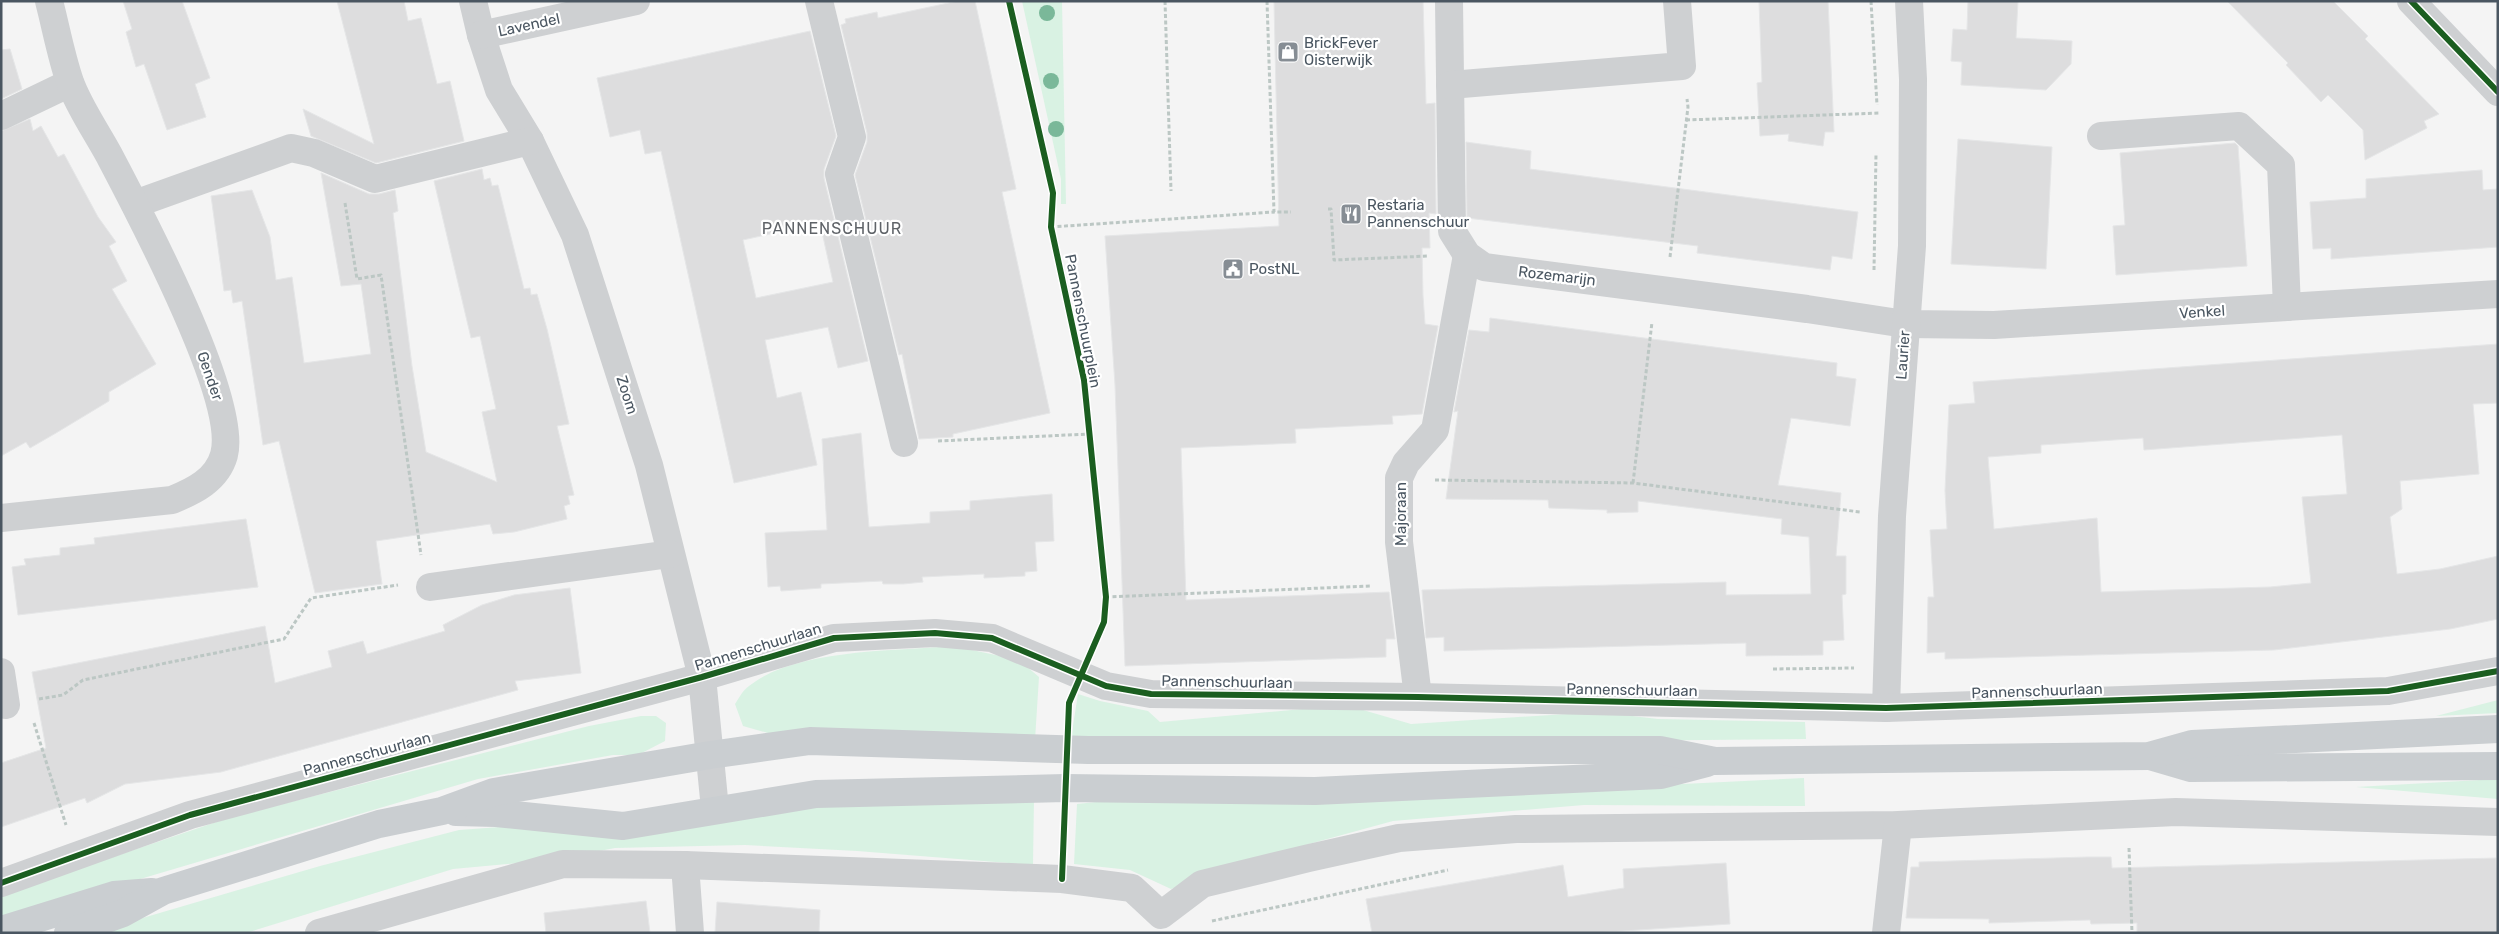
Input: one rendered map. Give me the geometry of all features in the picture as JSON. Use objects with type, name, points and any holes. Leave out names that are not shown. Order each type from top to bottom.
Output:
[{"type":"main road","points":[[1,930],[114,895],[163,890],[379,824],[442,811],[494,792],[710,755],[810,741],[1097,750],[1660,750],[1715,761],[2149,756],[2192,744],[2498,729]]},
{"type":"main road","points":[[2149,756],[2191,768],[2498,766]]},
{"type":"main road","points":[[442,811],[496,813],[623,826],[715,809],[816,794],[1065,788],[1316,791],[1651,776],[1715,761]]},
{"type":"main road","points":[[68,933],[123,913],[163,890]]},
{"type":"street","name":"Gender","points":[[1,518],[172,500],[195,491],[214,475],[224,455],[226,436],[221,406],[204,353],[135,204],[70,83],[49,1]]},
{"type":"street","name":"Zoom","points":[[473,1],[481,35],[499,90],[530,141],[575,235],[649,465],[702,677],[715,809]]},
{"type":"street","name":"Lavendel","points":[[481,35],[636,1]]},
{"type":"street","points":[[819,1],[852,137],[839,174],[904,443]]},
{"type":"street","name":"Rozemarijn","points":[[1449,1],[1452,230],[1467,255],[1484,267],[1661,289],[1906,324]]},
{"type":"street","points":[[1450,85],[1682,66],[1677,1]]},
{"type":"street","name":"Laurier","points":[[1886,708],[1892,516],[1912,246],[1913,112],[1908,1]]},
{"type":"street","points":[[2411,1],[2498,92]]},
{"type":"street","points":[[1,116],[70,83]]},
{"type":"street","points":[[2101,136],[2239,126],[2281,165],[2287,307]]},
{"type":"street","points":[[135,204],[291,148],[314,153],[375,179],[530,141]]},
{"type":"street","name":"Majoraan","points":[[1418,697],[1399,542],[1399,478],[1406,463],[1434,430],[1467,255]]},
{"type":"street","name":"Venkel","points":[[1906,324],[1994,325],[2498,294]]},
{"type":"street","points":[[427,584],[670,554]]},
{"type":"street","name":"Pannenschuurlaan","points":[[1,883],[77,858],[190,815],[702,677],[834,638],[936,633],[992,638],[1106,686],[1151,694],[1418,697],[1886,708],[2388,691],[2498,672]]},
{"type":"street","points":[[1,672],[16,703]]},
{"type":"street","points":[[318,933],[563,864],[685,865],[1062,879],[1132,888],[1162,924],[1202,884],[1399,838],[1516,829],[1898,826],[2176,812],[2498,822]]},
{"type":"street","points":[[1886,933],[1898,826]]},
{"type":"street","points":[[685,865],[690,933]]},
{"type":"path","points":[[1165,1],[1171,190]]},
{"type":"path","points":[[1267,1],[1274,212]]},
{"type":"path","points":[[1633,483],[1688,107],[1682,66]]},
{"type":"path","points":[[1686,120],[1913,112]]},
{"type":"path","points":[[77,858],[16,703],[63,695],[83,680],[284,639],[311,598],[427,584],[381,276],[357,279],[338,163]]},
{"type":"path","points":[[1328,210],[1332,209],[1334,260],[1467,255]]},
{"type":"path","points":[[1051,228],[1291,212]]},
{"type":"path","points":[[1088,425],[1090,443]]},
{"type":"path","points":[[904,443],[1089,434]]},
{"type":"path","points":[[1399,478],[1479,482],[1633,483],[1892,516]]},
{"type":"path","points":[[1106,596],[1404,585]]},
{"type":"path","points":[[1105,587],[1105,605]]},
{"type":"path","points":[[2128,815],[2132,933]]},
{"type":"path","points":[[1202,923],[1452,869]]},
{"type":"green space","points":[[1022,1],[1062,1],[1066,204],[1061,204],[1061,179]]},
{"type":"green space","points":[[953,646],[1019,660],[1039,677],[1035,740],[768,733],[743,726],[735,704],[749,686],[769,674],[818,658],[875,651]]},
{"type":"green space","points":[[1078,694],[1100,701],[1148,711],[1160,722],[1346,705],[1411,724],[1598,712],[1658,719],[1805,722],[1806,739],[1603,741],[1071,738]]},
{"type":"green space","points":[[2498,700],[2498,713],[2436,716]]},
{"type":"green space","points":[[641,716],[656,716],[666,723],[665,741],[638,755],[613,755],[478,779],[76,898],[1,923],[1,895],[228,818],[589,726]]},
{"type":"green space","points":[[1804,778],[1805,806],[1584,805],[1393,821],[1309,844],[1171,889],[1130,870],[1074,864],[1077,804],[1125,799],[1415,797]]},
{"type":"green space","points":[[2498,779],[2498,799],[2356,787]]},
{"type":"green space","points":[[1034,799],[1033,865],[857,851],[745,845],[615,848],[552,860],[453,869],[246,933],[100,933],[122,924],[320,866],[459,830],[848,801]]},
{"type":"building","points":[[123,1],[182,1],[210,78],[195,84],[206,117],[167,130],[144,64],[136,67],[126,32],[132,29]]},
{"type":"building","points":[[337,1],[404,1],[408,21],[421,18],[437,84],[450,81],[464,141],[376,163],[311,136],[303,109],[374,144]]},
{"type":"building","points":[[958,1],[975,1],[1016,189],[1002,192],[1050,413],[953,434],[953,437],[919,439],[902,354],[899,355],[855,175],[867,142],[867,133],[841,25],[846,23],[845,19],[877,12],[878,18]]},
{"type":"building","points":[[1274,1],[1423,1],[1426,104],[1435,103],[1436,214],[1429,213],[1430,248],[1422,248],[1423,296],[1425,324],[1438,326],[1422,414],[1392,416],[1393,424],[1295,429],[1296,443],[1181,448],[1186,600],[1389,592],[1395,639],[1386,639],[1386,657],[1125,666],[1115,385],[1105,236],[1279,226]]},
{"type":"building","points":[[1759,1],[1828,1],[1834,132],[1825,132],[1823,146],[1788,141],[1789,134],[1760,136],[1757,83],[1762,82]]},
{"type":"building","points":[[1968,1],[2018,1],[2016,38],[2072,41],[2071,64],[2046,90],[1961,85],[1962,62],[1951,61],[1953,29],[1967,30]]},
{"type":"building","points":[[2227,1],[2333,1],[2368,36],[2365,39],[2439,114],[2424,121],[2427,128],[2365,160],[2363,130],[2328,95],[2321,102],[2286,65],[2288,63]]},
{"type":"building","points":[[810,31],[836,136],[824,169],[824,178],[868,361],[838,368],[828,327],[765,340],[777,398],[801,392],[817,465],[734,483],[661,151],[645,154],[640,130],[610,137],[597,78]],"holes":[[[820,223],[833,282],[756,298],[743,240]]]},
{"type":"building","points":[[10,49],[22,89],[1,99],[1,50]]},
{"type":"building","points":[[30,119],[33,131],[41,126],[58,157],[64,154],[98,217],[116,242],[109,246],[127,281],[112,289],[156,364],[109,392],[109,401],[56,433],[30,448],[26,442],[1,456],[1,131]]},
{"type":"building","points":[[1958,139],[2052,147],[2046,269],[1951,264]]},
{"type":"building","points":[[1466,142],[1531,151],[1530,169],[1858,212],[1852,259],[1832,256],[1830,270],[1697,253],[1698,246],[1467,218]]},
{"type":"building","points":[[2235,143],[2238,146],[2247,266],[2116,275],[2113,226],[2125,225],[2120,153]]},
{"type":"building","points":[[482,169],[484,180],[490,178],[492,186],[498,185],[524,289],[530,288],[531,295],[537,294],[547,329],[569,424],[557,426],[574,495],[568,496],[570,504],[564,506],[567,519],[514,532],[493,534],[490,524],[376,541],[382,584],[315,593],[279,441],[263,445],[242,301],[233,303],[231,290],[224,291],[211,196],[252,190],[270,237],[276,280],[292,277],[304,363],[371,354],[361,284],[341,286],[321,173],[369,194],[379,194],[395,190],[398,211],[393,213],[412,366],[426,452],[497,482],[482,412],[496,409],[480,336],[471,338],[434,181]]},
{"type":"building","points":[[2482,170],[2483,190],[2498,189],[2498,247],[2331,259],[2331,248],[2313,249],[2310,202],[2366,198],[2366,179]]},
{"type":"building","points":[[1490,318],[1837,363],[1836,376],[1856,379],[1850,426],[1791,418],[1778,485],[1841,493],[1836,556],[1846,556],[1846,594],[1842,595],[1844,640],[1823,641],[1823,655],[1746,656],[1746,643],[1444,651],[1444,637],[1426,638],[1422,590],[1726,582],[1726,595],[1811,594],[1809,537],[1781,534],[1782,519],[1638,501],[1638,512],[1607,513],[1607,510],[1549,508],[1548,500],[1446,499],[1458,411],[1454,412],[1469,330],[1489,332]]},
{"type":"building","points":[[2498,344],[2498,403],[2473,404],[2479,474],[2400,481],[2402,509],[2390,517],[2397,574],[2440,569],[2498,556],[2498,619],[2450,629],[2274,650],[1945,659],[1945,652],[1927,653],[1928,597],[1934,597],[1930,530],[1947,529],[1945,491],[1949,405],[1975,403],[1973,382]],"holes":[[[2342,435],[2347,494],[2302,497],[2311,583],[2270,587],[2101,592],[2097,518],[1994,529],[1988,457],[2041,453],[2041,445],[2143,438],[2144,450]]]},
{"type":"building","points":[[861,433],[869,527],[930,523],[930,512],[970,510],[970,501],[1052,494],[1054,541],[1035,542],[1037,571],[1025,572],[1025,576],[984,578],[984,574],[922,577],[923,582],[903,584],[883,584],[882,581],[821,584],[821,588],[781,591],[780,586],[768,587],[765,533],[827,530],[822,439]]},
{"type":"building","points":[[246,519],[258,587],[18,615],[12,567],[26,565],[24,559],[60,555],[60,548],[95,544],[94,538]]},
{"type":"building","points":[[570,588],[581,673],[515,681],[518,690],[221,772],[125,784],[87,803],[85,798],[1,827],[1,763],[46,748],[32,672],[265,626],[275,683],[332,667],[328,651],[363,641],[367,654],[445,631],[443,625],[482,605],[514,595]]},
{"type":"building","points":[[2111,857],[2112,868],[2496,858],[2498,933],[2137,933],[2137,923],[2091,924],[2090,920],[1989,923],[1989,919],[1906,918],[1911,867],[1919,867],[1919,862]]},
{"type":"building","points":[[1726,863],[1730,924],[1592,933],[1372,933],[1366,899],[1563,865],[1568,897],[1624,888],[1623,869]]},
{"type":"building","points":[[646,901],[650,933],[546,933],[544,913]]},
{"type":"building","points":[[717,902],[820,910],[819,933],[715,933]]},
{"type":"cycle path","name":"Pannenschuurplein","points":[[1009,1],[1053,193],[1051,227],[1084,380],[1106,597],[1104,622],[1069,703],[1062,879]]},
{"type":"cycle path","points":[[2411,1],[2498,92]]},
{"type":"cycle path","points":[[1,883],[190,815],[702,677],[834,638],[935,633],[992,638],[1106,686],[1151,694],[1418,697],[1886,708],[2388,691],[2498,671]]},
{"type":"place","name":"BrickFever Oisterwijk","points":[[1288,52]]},
{"type":"place","name":"Restaria Pannenschuur","points":[[1351,214]]},
{"type":"place","name":"PostNL","points":[[1233,269]]},
{"type":"district","name":"PANNENSCHUUR","points":[[832,228]]}]
